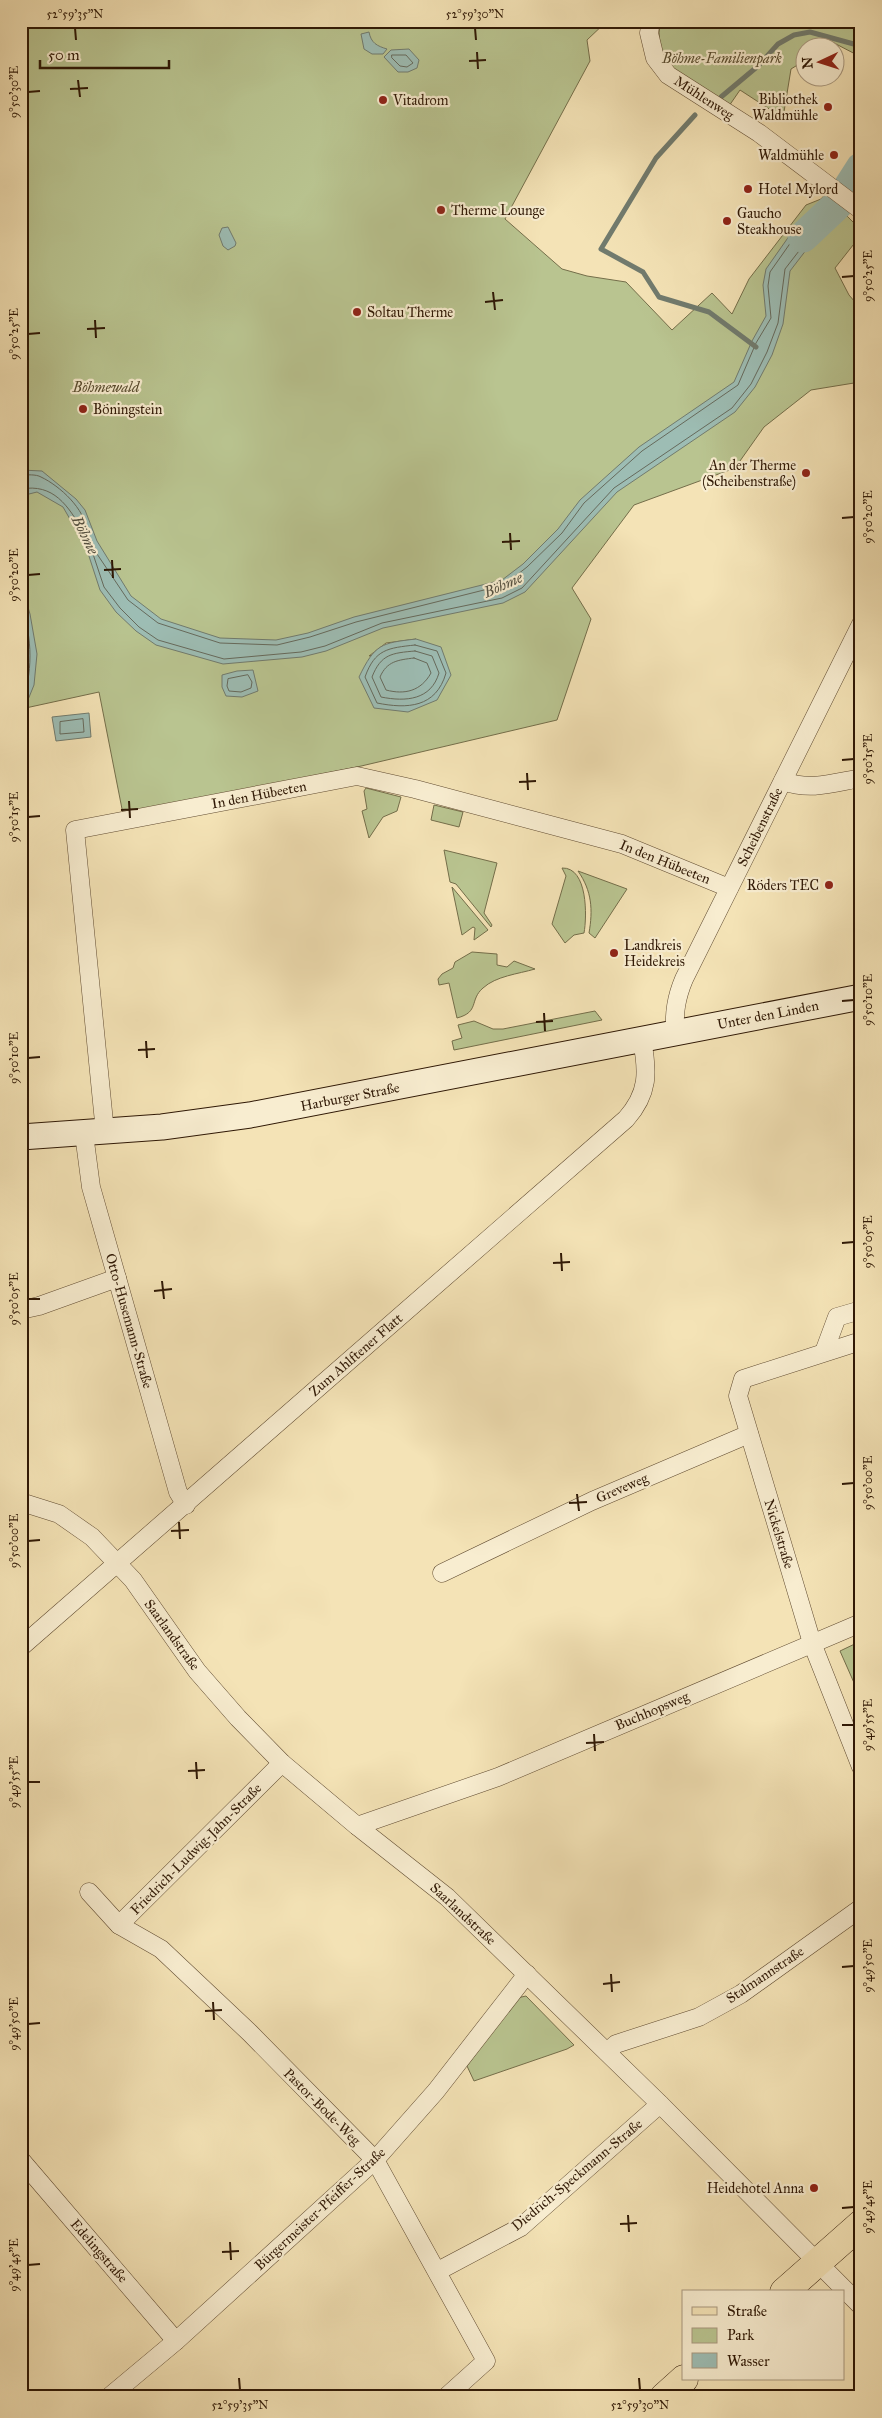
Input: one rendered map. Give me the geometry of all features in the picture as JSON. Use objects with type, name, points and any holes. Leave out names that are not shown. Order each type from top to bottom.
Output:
[{"type":"main road","name":"Unter den Linden","points":[[675,1034],[861,997]]},
{"type":"main road","name":"Harburger Straße","points":[[21,1137],[94,1133],[199,1123],[250,1115],[675,1034]]},
{"type":"main road","points":[[786,2290],[861,2224]]},
{"type":"main road","points":[[664,2397],[683,2380]]},
{"type":"street","name":"Mühlenweg","points":[[652,21],[649,33],[655,58],[668,75],[759,133],[857,207]]},
{"type":"street","name":"Scheibenstraße","points":[[675,1034],[674,1011],[677,995],[861,624]]},
{"type":"street","name":"In den Hübeeten","points":[[94,1133],[76,830],[358,776],[415,789],[622,844],[730,888]]},
{"type":"street","points":[[783,781],[798,786],[813,787],[861,778]]},
{"type":"street","name":"Zum Ahlftener Flatt","points":[[21,1647],[116,1562],[186,1505],[626,1119],[637,1107],[643,1094],[646,1076],[642,1040]]},
{"type":"street","name":"Otto-Husemann-Straße","points":[[94,1133],[91,1187],[178,1492],[186,1505]]},
{"type":"street","points":[[21,1310],[39,1306],[117,1278]]},
{"type":"street","points":[[824,1352],[837,1317],[861,1310]]},
{"type":"street","name":"Nickelstraße","points":[[861,1340],[743,1379],[738,1396],[812,1644],[861,1768]]},
{"type":"street","name":"Greveweg","points":[[442,1573],[592,1501],[749,1434]]},
{"type":"street","name":"Saarlandstraße","points":[[21,1502],[59,1514],[92,1537],[133,1580],[197,1671],[238,1718],[282,1763],[357,1826],[447,1897],[660,2104],[816,2263],[861,2306]]},
{"type":"street","name":"Buchhopsweg","points":[[357,1826],[498,1776],[861,1623]]},
{"type":"street","name":"Friedrich-Ludwig-Jahn-Straße","points":[[89,1892],[119,1925],[282,1763]]},
{"type":"street","name":"Stalmannstraße","points":[[607,2052],[616,2044],[699,2017],[741,1994],[861,1908]]},
{"type":"street","name":"Pastor-Bode-Weg","points":[[119,1925],[161,1950],[250,2033],[375,2160],[486,2361],[446,2397]]},
{"type":"street","name":"Bürgermeister-Pfeiffer-Straße","points":[[109,2397],[176,2341],[375,2160],[436,2091],[527,1974]]},
{"type":"street","name":"Diedrich-Speckmann-Straße","points":[[438,2271],[521,2227],[660,2104]]},
{"type":"street","name":"Edelingstraße","points":[[21,2160],[176,2341]]},
{"type":"green space","name":"Böhmewald","points":[[21,21],[607,21],[587,40],[590,61],[505,219],[562,269],[587,276],[626,282],[672,330],[712,293],[732,314],[749,279],[806,205],[821,199],[861,151],[861,193],[847,216],[861,230],[861,235],[835,268],[849,295],[861,309],[861,384],[854,383],[811,390],[764,427],[735,468],[634,505],[572,588],[591,619],[557,720],[357,767],[123,814],[99,692],[21,709]],"holes":[[[416,639],[369,656],[386,643]]]},
{"type":"green space","name":"Böhme-Familienpark","points":[[661,21],[861,21],[861,57],[844,48],[844,38],[794,38],[794,67],[791,69],[783,118],[740,90],[729,106],[675,71],[666,62],[661,51],[659,39]]},
{"type":"green space","points":[[366,788],[401,797],[397,811],[383,817],[369,838],[362,811],[367,809],[364,791]]},
{"type":"green space","points":[[434,805],[463,812],[459,827],[431,820]]},
{"type":"green space","points":[[444,850],[497,863],[484,913],[492,925],[491,927],[456,884],[450,882]]},
{"type":"green space","points":[[562,868],[571,870],[577,875],[584,894],[585,905],[584,933],[574,935],[565,943],[552,924],[566,876]]},
{"type":"green space","points":[[578,871],[627,889],[595,938],[589,933],[591,909],[589,893]]},
{"type":"green space","points":[[452,887],[488,930],[474,940],[475,928],[473,927],[462,935]]},
{"type":"green space","points":[[472,952],[497,954],[497,965],[507,967],[514,961],[535,969],[501,978],[488,984],[479,992],[472,1009],[457,1018],[449,983],[439,985],[438,979],[442,974],[453,968],[455,962]]},
{"type":"green space","points":[[595,1011],[602,1020],[454,1050],[452,1041],[462,1038],[458,1025],[474,1021],[493,1029],[503,1029]]},
{"type":"green space","points":[[861,1641],[861,1682],[855,1685],[840,1651]]},
{"type":"green space","points":[[526,1996],[574,2045],[474,2081],[467,2066],[517,1998]]},
{"type":"water","points":[[369,32],[375,44],[387,49],[383,54],[372,54],[364,49],[361,34]]},
{"type":"water","points":[[409,49],[419,60],[417,68],[408,72],[398,72],[384,57],[391,50]]},
{"type":"water","points":[[861,125],[861,183],[843,173],[854,155]]},
{"type":"water","points":[[824,202],[841,213],[820,232],[790,271],[783,324],[772,355],[755,387],[735,412],[617,492],[525,592],[503,603],[383,628],[326,651],[302,657],[223,664],[156,645],[136,631],[116,612],[100,590],[86,547],[63,507],[37,492],[21,496],[21,470],[42,471],[76,499],[85,510],[97,541],[131,596],[161,619],[220,638],[276,640],[308,633],[354,617],[502,580],[523,564],[558,529],[580,500],[639,447],[734,382],[752,341],[766,316],[763,285],[766,269],[792,232]]},
{"type":"water","points":[[228,227],[236,243],[235,246],[228,250],[223,246],[219,235],[222,228]]},
{"type":"water","points":[[21,584],[30,614],[37,654],[34,685],[21,717]]},
{"type":"water","points":[[416,639],[441,647],[451,675],[437,700],[408,712],[374,708],[359,677],[365,666],[380,647],[395,642]]},
{"type":"water","points":[[253,670],[258,691],[242,697],[226,696],[222,687],[222,675],[237,671]]},
{"type":"water","points":[[89,713],[91,737],[56,741],[52,717]]},
{"type":"waterway","points":[[721,97],[758,66],[778,44],[794,35],[810,32],[861,46]]},
{"type":"waterway","points":[[695,115],[656,158],[601,249],[643,272],[659,297],[709,312],[756,347]]},
{"type":"waterway","name":"Böhme","points":[[803,237],[838,204],[861,168]]},
{"type":"place","name":"Vitadrom","points":[[383,100]]},
{"type":"place","name":"Bibliothek Waldmühle","points":[[828,107]]},
{"type":"place","name":"Waldmühle","points":[[834,155]]},
{"type":"place","name":"Hotel Mylord","points":[[748,189]]},
{"type":"place","name":"Therme Lounge","points":[[441,210]]},
{"type":"place","name":"Gaucho Steakhouse","points":[[727,221]]},
{"type":"place","name":"Soltau Therme","points":[[357,312]]},
{"type":"place","name":"Böningstein","points":[[83,409]]},
{"type":"place","name":"An der Therme (Scheibenstraße)","points":[[806,473]]},
{"type":"place","name":"Röders TEC","points":[[829,885]]},
{"type":"place","name":"Landkreis Heidekreis","points":[[614,953]]},
{"type":"place","name":"Heidehotel Anna","points":[[814,2188]]}]
